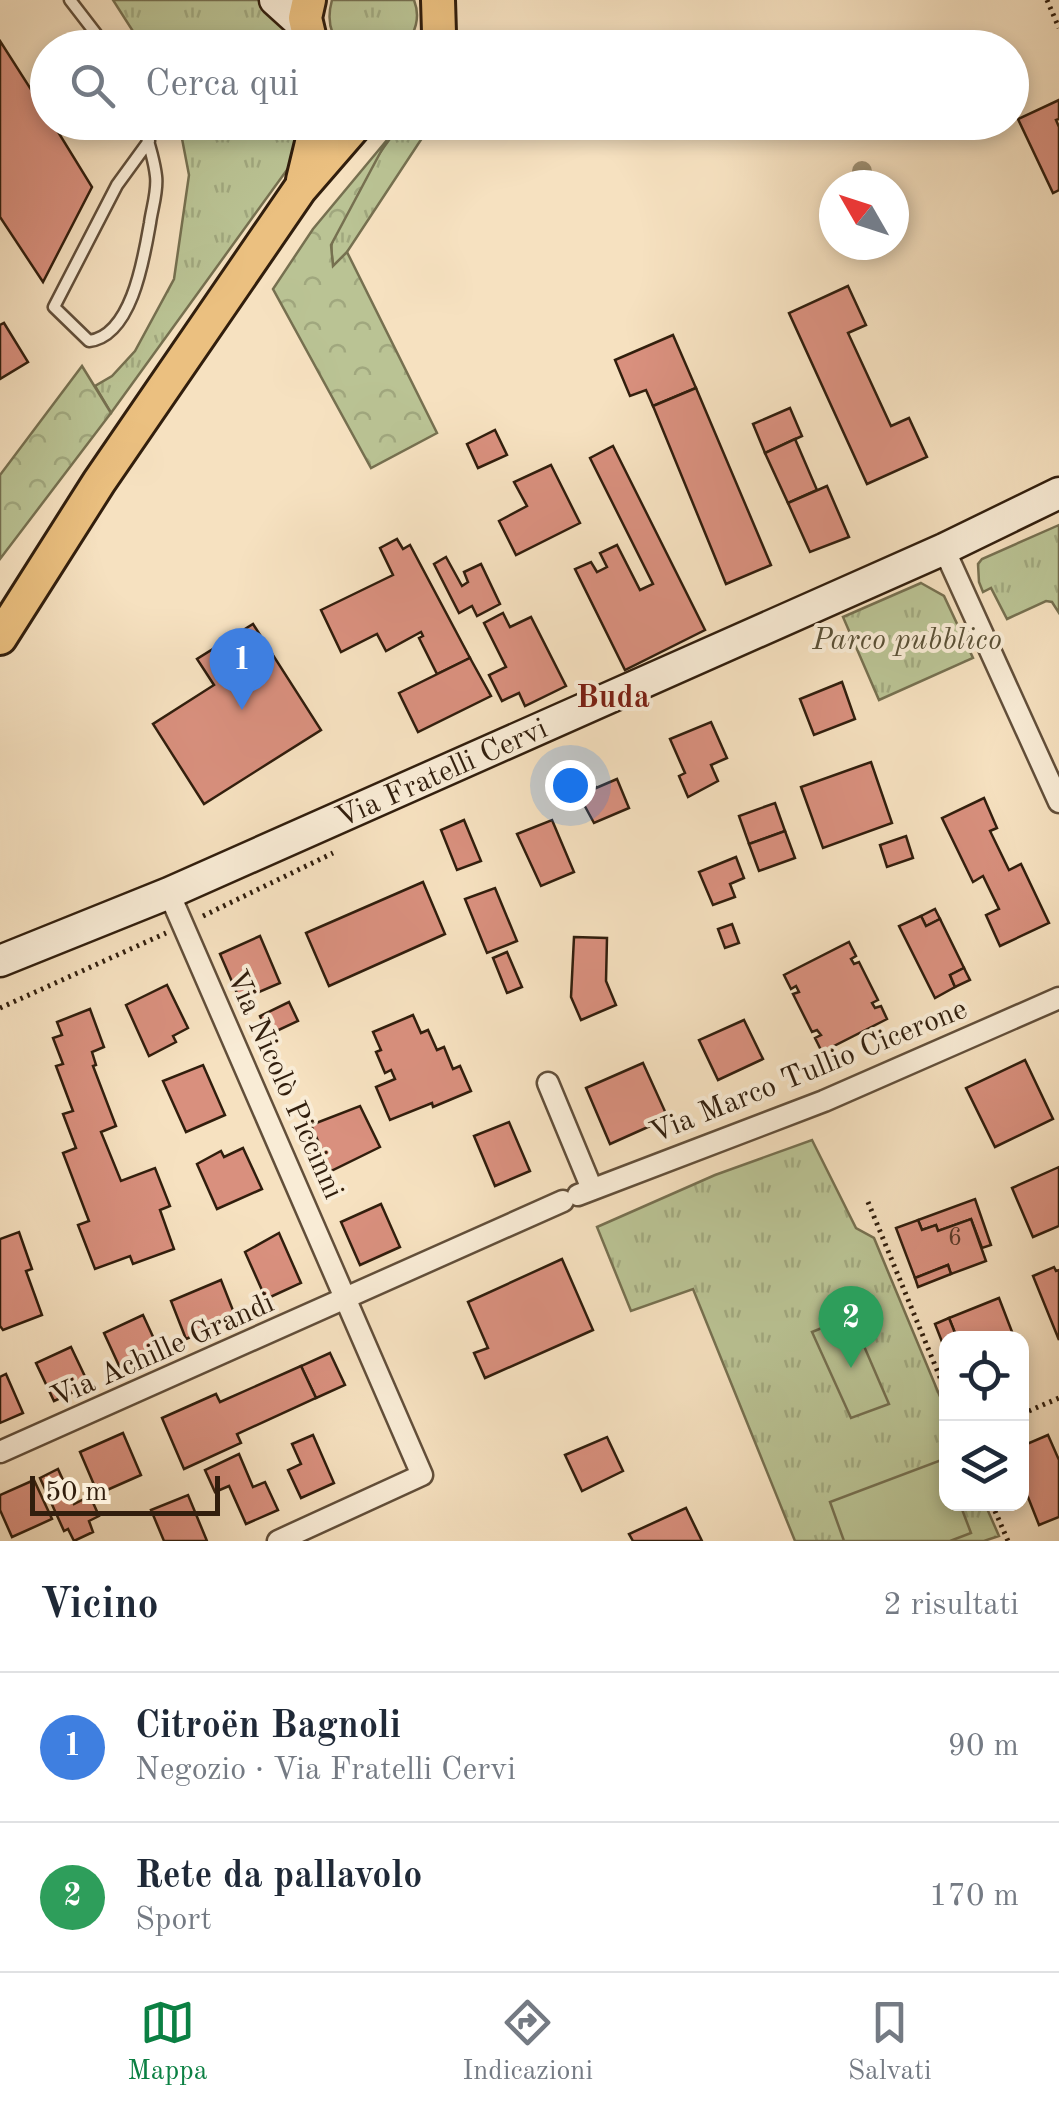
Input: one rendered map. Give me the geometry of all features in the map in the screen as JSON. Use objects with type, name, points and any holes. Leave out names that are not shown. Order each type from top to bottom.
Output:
[{"type":"main road","points":[[275,0],[309,26]]},
{"type":"main road","points":[[300,190],[312,140]]},
{"type":"main road","points":[[0,638],[99,482],[300,190],[343,140]]},
{"type":"main road","name":"Via Fratelli Cervi","points":[[0,964],[169,893],[944,548],[1059,493]]},
{"type":"main road","name":"Via Fratelli Cervi","points":[[0,950],[40,944]]},
{"type":"street","points":[[944,548],[1059,802]]},
{"type":"street","name":"Via Nicolò Piccinni","points":[[169,893],[422,1474],[278,1541]]},
{"type":"street","name":"Via Marco Tullio Cicerone","points":[[578,1195],[824,1101],[1059,998]]},
{"type":"street","points":[[348,1300],[578,1195],[548,1083]]},
{"type":"street","name":"Via Achille Grandi","points":[[0,1452],[348,1300]]},
{"type":"lane","points":[[70,0],[92,30]]},
{"type":"lane","points":[[149,142],[157,180],[140,278],[115,327],[100,340],[89,341],[54,307],[117,186],[149,142]]},
{"type":"path","points":[[1047,0],[1059,28]]},
{"type":"path","points":[[868,1202],[939,1375]]},
{"type":"path","points":[[1029,1411],[1059,1398]]},
{"type":"path","points":[[995,1511],[1008,1541]]},
{"type":"green space","points":[[113,0],[260,0],[290,30],[132,30]]},
{"type":"green space","points":[[332,0],[414,0],[417,19],[414,30],[332,30]]},
{"type":"green space","points":[[182,140],[299,140],[292,163],[111,413],[95,386],[112,376],[135,351],[174,279],[189,175]]},
{"type":"green space","points":[[387,140],[331,245],[333,266],[347,252],[437,433],[371,468],[273,289],[313,229]]},
{"type":"green space","points":[[389,140],[421,140],[333,267],[332,243],[352,197]]},
{"type":"green space","points":[[82,366],[111,413],[0,559],[0,475]]},
{"type":"green space","name":"Parco pubblico","points":[[1059,525],[1059,613],[1052,602],[1046,601],[1007,619],[991,588],[983,592],[978,564]]},
{"type":"green space","name":"Parco pubblico","points":[[921,583],[944,596],[973,658],[879,700],[843,617]]},
{"type":"green space","points":[[812,1140],[856,1228],[874,1238],[939,1394],[939,1511],[988,1511],[999,1536],[984,1541],[795,1541],[693,1289],[631,1311],[597,1227],[715,1175]]},
{"type":"green space","points":[[851,1316],[889,1404],[851,1418],[812,1332]]},
{"type":"green space","points":[[939,1461],[939,1511],[963,1511],[971,1533],[950,1541],[844,1541],[830,1502]]},
{"type":"building","points":[[0,41],[30,88],[30,140],[63,140],[92,187],[43,282],[0,217]]},
{"type":"building","points":[[1059,100],[1059,190],[1053,193],[1028,140],[1029,114]]},
{"type":"building","points":[[848,286],[866,325],[848,333],[891,426],[909,418],[927,457],[867,484],[789,313]]},
{"type":"building","points":[[4,323],[28,362],[0,379],[0,325]]},
{"type":"building","points":[[673,335],[696,388],[653,406],[646,390],[630,396],[615,360]]},
{"type":"building","points":[[696,388],[771,565],[726,584],[653,406]]},
{"type":"building","points":[[790,408],[802,436],[765,453],[753,424]]},
{"type":"building","points":[[495,430],[507,455],[478,468],[467,444]]},
{"type":"building","points":[[795,439],[817,490],[788,503],[765,453]]},
{"type":"building","points":[[613,446],[705,630],[625,670],[575,569],[591,562],[597,572],[607,567],[600,553],[617,545],[640,590],[653,584],[590,458]]},
{"type":"building","points":[[551,465],[580,523],[516,555],[499,521],[527,506],[514,482]]},
{"type":"building","points":[[827,486],[849,537],[810,552],[788,503]]},
{"type":"building","points":[[397,539],[403,549],[410,545],[470,658],[437,674],[419,638],[423,636],[421,632],[386,651],[377,634],[341,652],[321,610],[393,575],[380,548]]},
{"type":"building","points":[[446,557],[462,586],[468,582],[464,572],[481,564],[500,604],[477,616],[472,606],[459,613],[434,564]]},
{"type":"building","points":[[503,613],[510,627],[531,617],[566,686],[525,706],[519,693],[502,701],[489,675],[506,667],[484,623]]},
{"type":"building","points":[[253,624],[321,730],[204,804],[153,724],[214,685],[197,659]]},
{"type":"building","points":[[470,658],[491,696],[418,732],[399,693]]},
{"type":"building","points":[[842,682],[855,719],[814,735],[800,699]]},
{"type":"building","points":[[711,722],[727,758],[711,765],[718,781],[688,797],[679,776],[685,773],[670,739]]},
{"type":"building","points":[[871,762],[892,823],[823,848],[801,787]]},
{"type":"building","points":[[617,779],[629,808],[594,823],[575,788],[593,781],[596,788]]},
{"type":"building","points":[[984,798],[997,828],[990,831],[1009,870],[1021,864],[1049,923],[1000,946],[986,915],[999,909],[983,876],[973,882],[942,818]]},
{"type":"building","points":[[775,803],[785,831],[749,844],[739,816]]},
{"type":"building","points":[[464,820],[481,861],[457,870],[441,830]]},
{"type":"building","points":[[552,820],[574,872],[541,886],[517,834]]},
{"type":"building","points":[[785,831],[795,858],[759,871],[749,844]]},
{"type":"building","points":[[906,836],[913,858],[887,867],[880,845]]},
{"type":"building","points":[[736,857],[744,878],[730,884],[735,897],[713,905],[699,872]]},
{"type":"building","points":[[423,882],[445,934],[329,986],[306,933]]},
{"type":"building","points":[[495,888],[517,941],[487,953],[465,899]]},
{"type":"building","points":[[935,909],[940,919],[926,926],[921,916]]},
{"type":"building","points":[[921,916],[926,926],[940,919],[964,968],[950,975],[955,987],[935,998],[899,926]]},
{"type":"building","points":[[732,924],[739,943],[725,948],[718,929]]},
{"type":"building","points":[[260,936],[280,983],[240,1000],[220,954]]},
{"type":"building","points":[[574,937],[607,938],[606,981],[616,1005],[581,1020],[571,997]]},
{"type":"building","points":[[849,942],[856,956],[851,959],[854,964],[859,962],[878,1000],[872,1003],[875,1008],[881,1006],[887,1019],[822,1052],[815,1038],[821,1035],[817,1030],[812,1032],[793,994],[799,992],[796,986],[791,989],[784,975]]},
{"type":"building","points":[[507,952],[522,987],[507,993],[493,958]]},
{"type":"building","points":[[964,968],[970,980],[955,987],[950,975]]},
{"type":"building","points":[[167,985],[188,1028],[173,1036],[176,1042],[149,1056],[126,1005]]},
{"type":"building","points":[[289,1002],[298,1021],[268,1035],[260,1016]]},
{"type":"building","points":[[90,1009],[104,1047],[92,1052],[96,1065],[93,1066],[116,1126],[101,1132],[121,1181],[155,1168],[170,1206],[160,1210],[174,1249],[133,1264],[130,1256],[95,1269],[78,1225],[89,1221],[63,1153],[76,1148],[63,1114],[73,1111],[56,1066],[63,1064],[53,1038],[62,1035],[57,1022]]},
{"type":"building","points":[[413,1015],[421,1033],[428,1030],[437,1050],[444,1047],[453,1069],[460,1066],[471,1091],[390,1120],[376,1087],[395,1079],[391,1070],[385,1073],[373,1032]]},
{"type":"building","points":[[744,1020],[763,1059],[718,1080],[699,1040]]},
{"type":"building","points":[[1025,1060],[1053,1119],[995,1147],[966,1088]]},
{"type":"building","points":[[643,1063],[668,1118],[610,1144],[586,1088]]},
{"type":"building","points":[[203,1065],[225,1115],[186,1132],[163,1081]]},
{"type":"building","points":[[360,1106],[380,1147],[331,1171],[311,1125]]},
{"type":"building","points":[[509,1122],[530,1171],[495,1186],[474,1136]]},
{"type":"building","points":[[243,1148],[262,1189],[217,1209],[197,1164],[221,1151],[224,1157]]},
{"type":"building","points":[[1059,1167],[1059,1226],[1033,1237],[1012,1188]]},
{"type":"building","points":[[975,1199],[991,1245],[982,1248],[971,1219],[938,1231],[936,1225],[922,1230],[918,1220]]},
{"type":"building","points":[[381,1204],[400,1247],[360,1265],[341,1222]]},
{"type":"building","points":[[971,1219],[986,1261],[951,1274],[948,1265],[915,1278],[896,1228],[918,1220],[922,1230],[936,1225],[938,1231]]},
{"type":"building","points":[[19,1232],[32,1269],[26,1271],[42,1315],[3,1330],[0,1239]]},
{"type":"building","points":[[279,1233],[301,1283],[266,1299],[245,1252]]},
{"type":"building","points":[[562,1259],[593,1330],[485,1378],[474,1353],[488,1348],[468,1302]]},
{"type":"building","points":[[948,1265],[951,1274],[918,1287],[915,1278]]},
{"type":"building","points":[[1054,1267],[1059,1270],[1059,1340],[1033,1276]]},
{"type":"building","points":[[221,1280],[236,1318],[186,1339],[171,1301]]},
{"type":"building","points":[[999,1298],[1012,1331],[954,1331],[949,1318]]},
{"type":"building","points":[[143,1315],[160,1352],[121,1370],[104,1333]]},
{"type":"building","points":[[949,1318],[954,1331],[939,1331],[939,1334],[935,1324]]},
{"type":"building","points":[[71,1347],[89,1385],[54,1401],[36,1363]]},
{"type":"building","points":[[330,1353],[345,1385],[316,1398],[301,1366]]},
{"type":"building","points":[[301,1366],[316,1398],[237,1434],[241,1443],[184,1469],[162,1418],[216,1394],[220,1402]]},
{"type":"building","points":[[6,1374],[23,1413],[0,1423],[0,1377]]},
{"type":"building","points":[[123,1433],[141,1475],[98,1494],[80,1452]]},
{"type":"building","points":[[313,1435],[334,1483],[301,1498],[288,1470],[301,1464],[292,1444]]},
{"type":"building","points":[[1048,1435],[1059,1460],[1059,1517],[1039,1525],[1029,1500],[1029,1443]]},
{"type":"building","points":[[607,1437],[623,1471],[582,1491],[565,1455]]},
{"type":"building","points":[[239,1454],[253,1487],[265,1482],[278,1510],[246,1524],[229,1486],[215,1492],[205,1470]]},
{"type":"building","points":[[58,1469],[74,1504],[90,1496],[99,1516],[89,1521],[93,1532],[74,1541],[68,1529],[64,1531],[40,1478]]},
{"type":"building","points":[[34,1480],[52,1519],[12,1537],[0,1510],[0,1495]]},
{"type":"building","points":[[188,1495],[207,1541],[164,1541],[151,1510]]},
{"type":"building","points":[[686,1508],[702,1541],[633,1541],[629,1534]]},
{"type":"place","name":"Citroën Bagnoli","points":[[242,710]]},
{"type":"place","name":"Rete da pallavolo","points":[[851,1368]]},
{"type":"district","name":"Buda","points":[[613,696]]}]
